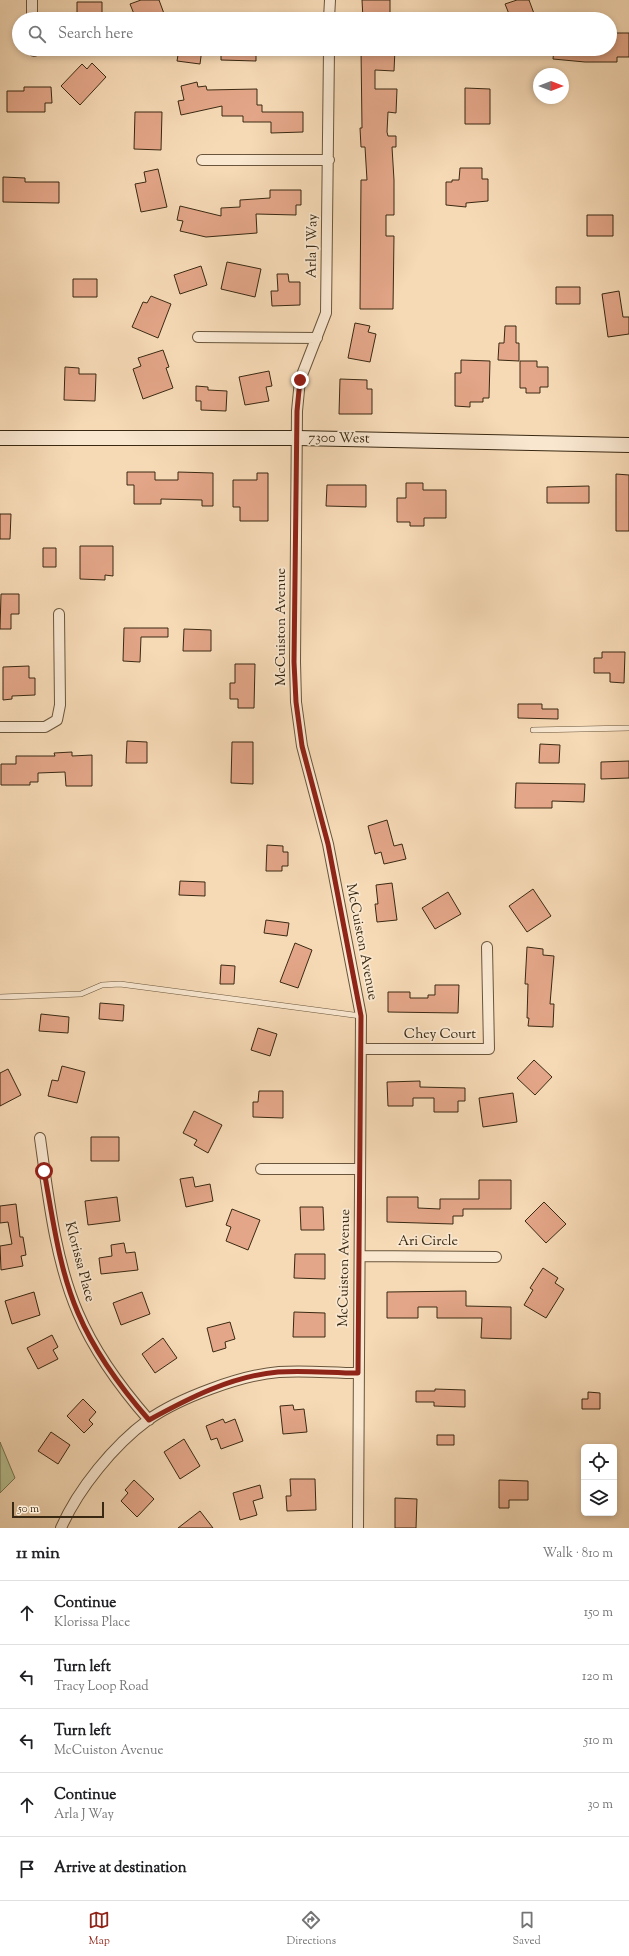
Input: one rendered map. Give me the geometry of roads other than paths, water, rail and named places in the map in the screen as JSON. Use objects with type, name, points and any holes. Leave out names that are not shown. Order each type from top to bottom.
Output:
[{"type":"street","points":[[32,0],[32,12]]},
{"type":"street","points":[[330,0],[330,12]]},
{"type":"street","name":"Arla J Way","points":[[297,438],[297,411],[300,380],[326,313],[329,160],[329,56]]},
{"type":"street","points":[[202,160],[329,160]]},
{"type":"street","points":[[198,337],[317,338]]},
{"type":"street","name":"7300 West","points":[[0,438],[297,438],[629,446]]},
{"type":"street","name":"McCuiston Avenue","points":[[297,438],[294,662],[296,702],[302,746],[328,844],[361,1016],[358,1528]]},
{"type":"street","points":[[0,727],[45,727],[57,720],[60,706],[59,614]]},
{"type":"street","name":"Chey Court","points":[[361,1049],[489,1048],[487,947]]},
{"type":"street","name":"Klorissa Place","points":[[40,1138],[60,1253],[78,1314],[108,1367],[149,1420]]},
{"type":"street","points":[[261,1169],[360,1169]]},
{"type":"street","name":"Ari Circle","points":[[360,1256],[496,1257]]},
{"type":"street","points":[[61,1528],[72,1505],[111,1455],[149,1420],[192,1397],[257,1375],[279,1372],[358,1373]]},
{"type":"lane","points":[[533,730],[629,728]]},
{"type":"lane","points":[[0,997],[81,994],[102,985],[120,984],[361,1016]]}]
